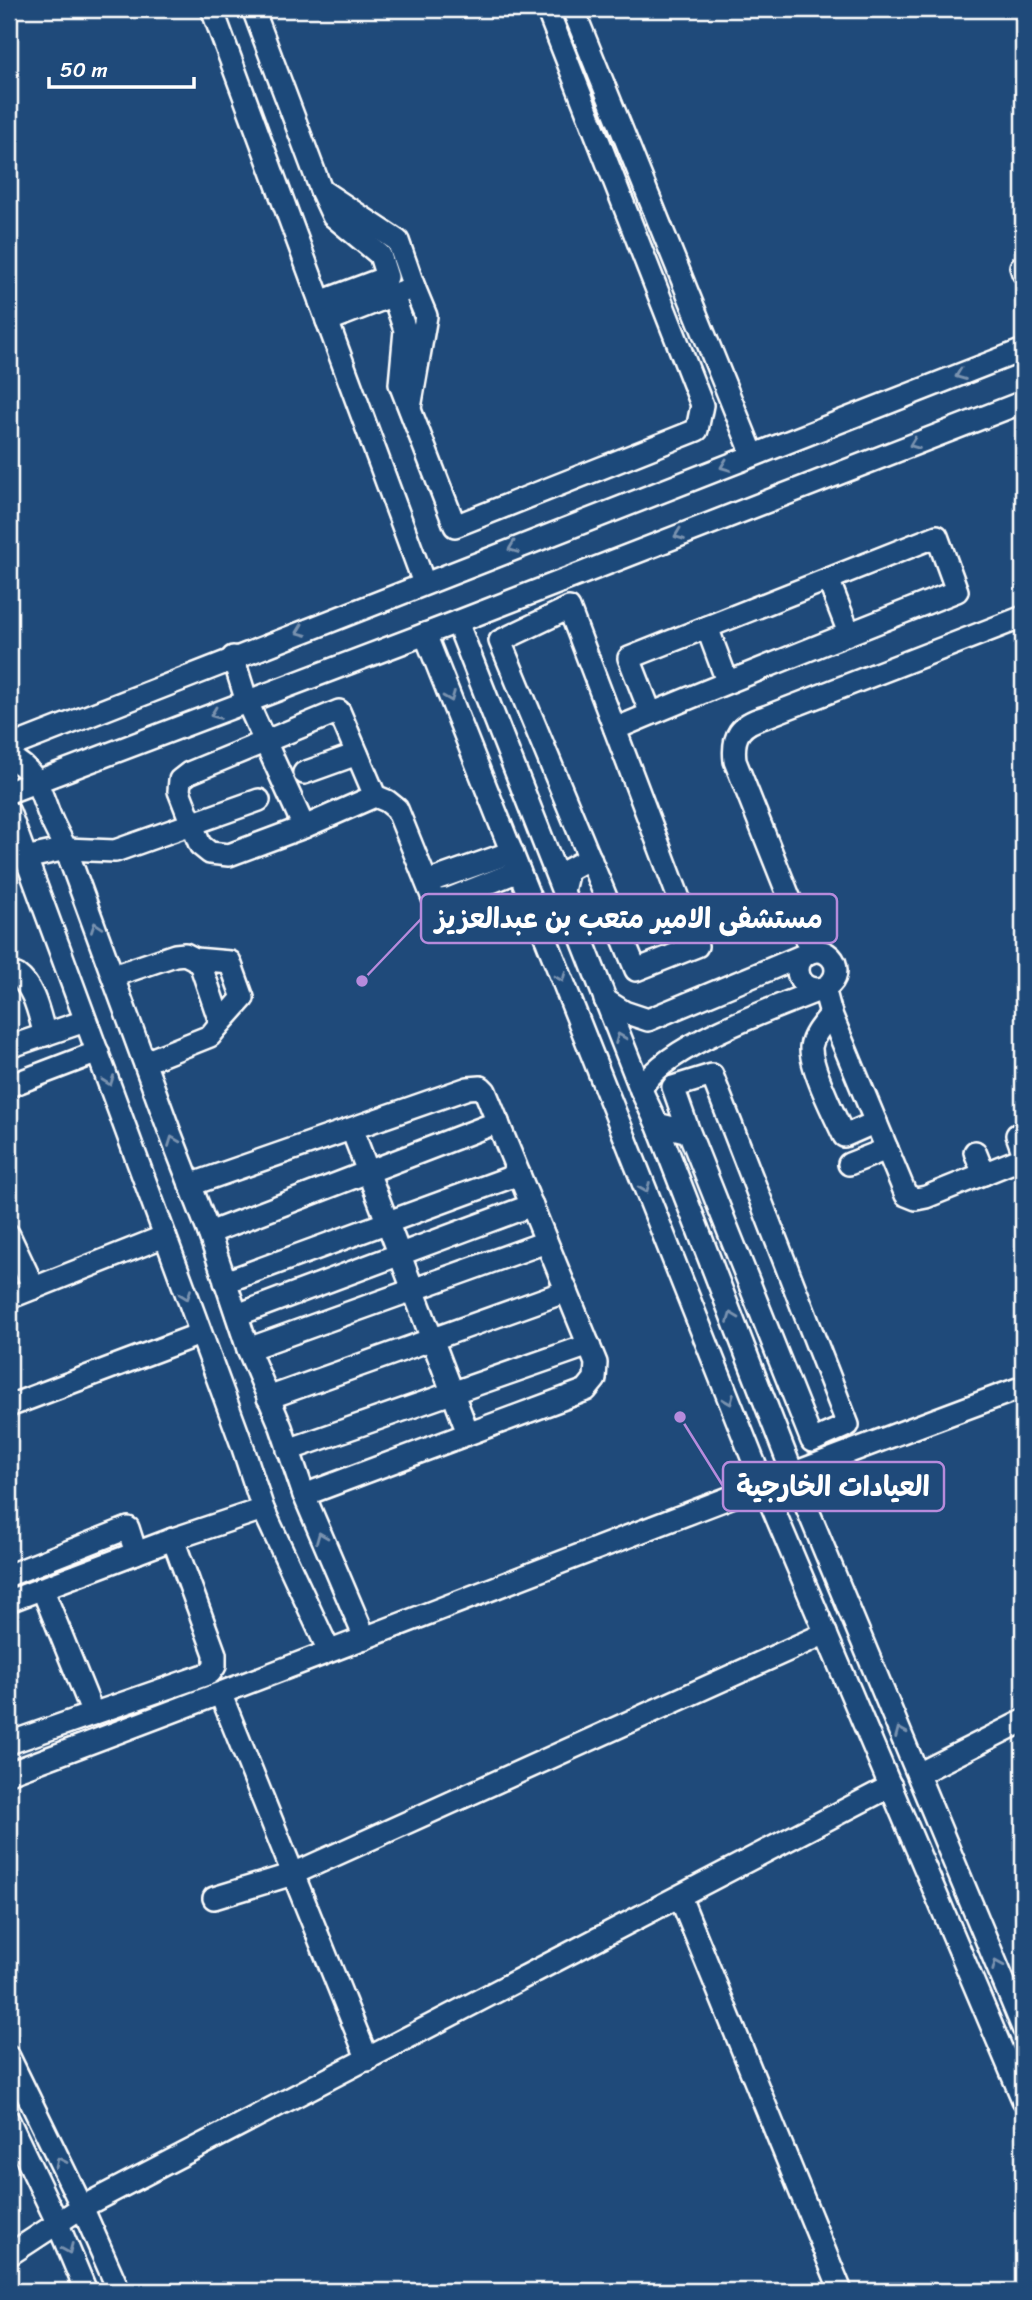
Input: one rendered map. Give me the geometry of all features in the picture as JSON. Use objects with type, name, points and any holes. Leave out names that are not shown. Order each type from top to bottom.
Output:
[{"type":"street","points":[[212,9],[424,583]]},
{"type":"street","points":[[253,9],[332,216],[380,255],[405,330],[400,384],[455,526],[697,430],[702,405],[547,9]]},
{"type":"street","points":[[573,9],[753,455]]},
{"type":"street","points":[[321,190],[398,241],[426,316],[410,410]]},
{"type":"street","points":[[1023,266],[1023,273]]},
{"type":"street","points":[[323,312],[411,278]]},
{"type":"street","points":[[365,1638],[304,1495],[248,1349],[209,1233],[66,849],[51,820],[38,782],[14,756],[233,657],[1023,350]]},
{"type":"street","points":[[9,792],[457,622],[1023,402]]},
{"type":"street","points":[[615,729],[651,714],[727,681],[957,591],[937,536],[629,658],[651,714]]},
{"type":"street","points":[[828,579],[849,634]]},
{"type":"street","points":[[569,608],[615,729],[697,946],[636,970],[500,641],[569,608]]},
{"type":"street","points":[[457,622],[792,1472],[1023,2028]]},
{"type":"street","points":[[810,953],[735,761],[733,749],[737,735],[748,722],[1021,624]]},
{"type":"street","points":[[707,628],[727,681]]},
{"type":"street","points":[[425,634],[763,1485],[1023,2100]]},
{"type":"street","points":[[233,657],[247,702],[304,827]]},
{"type":"street","points":[[375,796],[304,827],[229,855],[210,853],[200,845],[179,791],[180,780],[190,774],[339,710],[375,796],[397,809],[427,882],[516,862],[547,849]]},
{"type":"street","points":[[304,773],[357,754]]},
{"type":"street","points":[[25,858],[66,849],[115,851],[259,800]]},
{"type":"street","points":[[9,812],[241,1442],[263,1509],[330,1651]]},
{"type":"street","points":[[563,891],[568,870],[590,858]]},
{"type":"street","points":[[810,953],[799,964],[799,975],[806,986],[812,989],[824,988]]},
{"type":"street","points":[[605,1000],[624,1012],[648,1020],[810,953]]},
{"type":"street","points":[[113,976],[174,955],[185,954],[195,958],[230,962],[243,998],[210,1036],[145,1062]]},
{"type":"street","points":[[195,958],[201,966],[219,1018],[218,1026]]},
{"type":"street","points":[[9,977],[17,975],[31,990],[45,1035]]},
{"type":"street","points":[[824,988],[831,1014],[906,1195],[916,1199],[926,1197],[1023,1158]]},
{"type":"street","points":[[641,1090],[646,1079],[661,1065],[700,1041],[824,988]]},
{"type":"street","points":[[831,1014],[817,1032],[811,1047],[816,1072],[844,1136],[876,1122]]},
{"type":"street","points":[[9,1047],[85,1021]]},
{"type":"street","points":[[9,1086],[98,1052]]},
{"type":"street","points":[[712,1075],[848,1425],[811,1441],[689,1132],[673,1087],[712,1075]]},
{"type":"street","points":[[190,1185],[481,1087],[498,1122],[596,1363],[595,1379],[586,1390],[304,1495]]},
{"type":"street","points":[[209,1233],[498,1122]]},
{"type":"street","points":[[657,1124],[689,1132]]},
{"type":"street","points":[[352,1130],[468,1433]]},
{"type":"street","points":[[849,1164],[887,1149]]},
{"type":"street","points":[[975,1152],[984,1174]]},
{"type":"street","points":[[225,1282],[519,1174]]},
{"type":"street","points":[[237,1315],[532,1205]]},
{"type":"street","points":[[9,1235],[34,1288]]},
{"type":"street","points":[[9,1298],[165,1236]]},
{"type":"street","points":[[248,1349],[546,1242]]},
{"type":"street","points":[[268,1398],[566,1291]]},
{"type":"street","points":[[9,1406],[200,1334]]},
{"type":"street","points":[[288,1450],[589,1345]]},
{"type":"street","points":[[9,1773],[221,1695],[792,1472],[1023,1387]]},
{"type":"street","points":[[770,1417],[791,1389]]},
{"type":"street","points":[[9,1601],[173,1539],[263,1509]]},
{"type":"street","points":[[9,1575],[128,1528],[136,1553]]},
{"type":"street","points":[[9,1743],[210,1673],[215,1666],[215,1654],[173,1539]]},
{"type":"street","points":[[42,1588],[93,1714]]},
{"type":"street","points":[[214,1898],[293,1874],[826,1633]]},
{"type":"street","points":[[221,1695],[368,2060]]},
{"type":"street","points":[[918,1774],[1023,1721]]},
{"type":"street","points":[[9,2255],[82,2207],[891,1786]]},
{"type":"street","points":[[680,1897],[841,2291]]},
{"type":"street","points":[[9,2057],[82,2207],[118,2291]]},
{"type":"street","points":[[9,2121],[86,2291]]},
{"type":"place","name":"مستشفى الامير متعب بن عبدالعزيز","points":[[362,981]]},
{"type":"place","name":"العيادات الخارجية","points":[[680,1417]]}]
